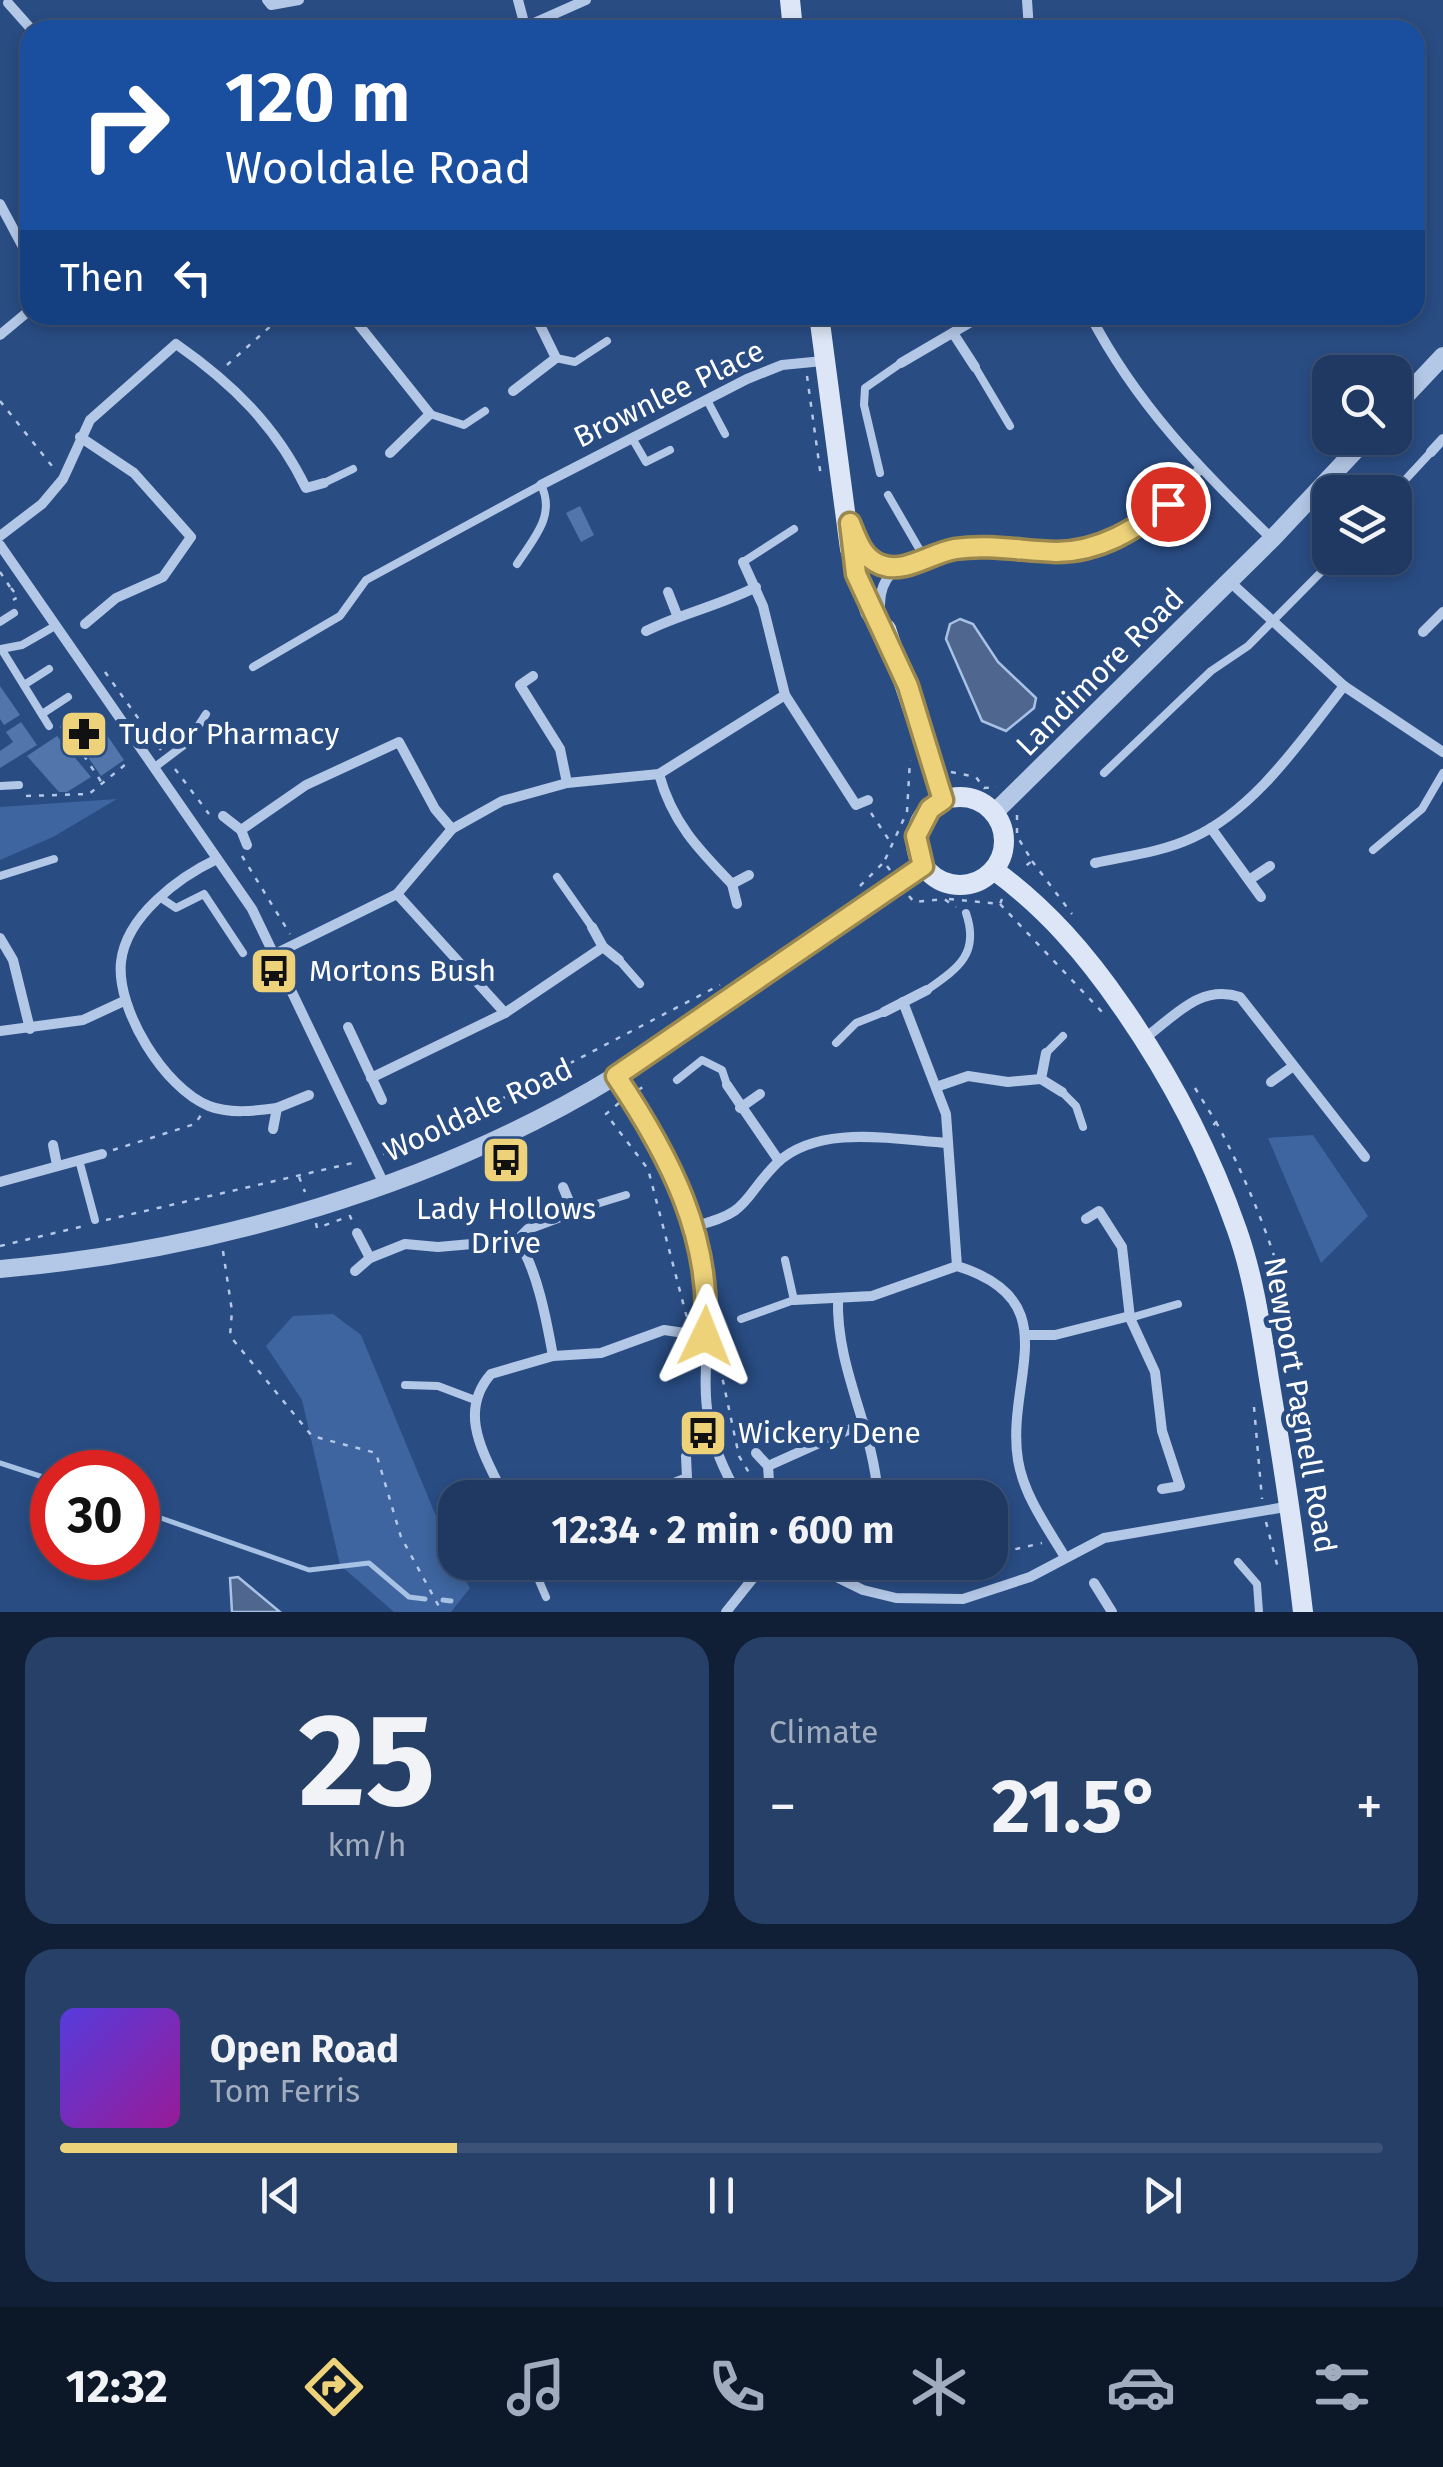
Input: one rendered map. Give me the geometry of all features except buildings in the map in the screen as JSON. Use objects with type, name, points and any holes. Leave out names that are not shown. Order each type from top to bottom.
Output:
[{"type":"main road","points":[[820,325],[856,574],[908,686],[939,790],[916,836],[923,866],[950,884],[1002,875],[1001,807],[939,790]]},
{"type":"main road","points":[[850,523],[890,642]]},
{"type":"main road","name":"Newport Pagnell Road","points":[[1002,875],[1052,916],[1092,962],[1145,1038],[1202,1140],[1238,1233],[1256,1300],[1291,1506],[1302,1612]]},
{"type":"street","points":[[268,0],[271,5],[295,1]]},
{"type":"street","points":[[543,20],[586,0]]},
{"type":"street","points":[[0,204],[20,241]]},
{"type":"street","points":[[0,335],[20,318]]},
{"type":"street","points":[[359,325],[430,414],[390,453]]},
{"type":"street","points":[[513,391],[556,358],[541,325]]},
{"type":"street","points":[[901,363],[966,325]]},
{"type":"street","points":[[1095,325],[1116,366],[1153,417],[1272,539]]},
{"type":"street","points":[[953,333],[974,368]]},
{"type":"street","points":[[0,536],[42,504],[63,478],[90,420],[176,344],[218,372],[270,428],[306,488],[324,484]]},
{"type":"street","points":[[1412,389],[1443,356]]},
{"type":"street","name":"Brownlee Place","points":[[541,485],[706,400],[782,366],[823,361]]},
{"type":"street","points":[[80,437],[134,473],[191,537],[163,577],[116,598],[85,624]]},
{"type":"street","points":[[1431,452],[1443,438]]},
{"type":"street","name":"Landimore Road","points":[[1001,807],[1272,539],[1350,455]]},
{"type":"street","points":[[880,607],[884,581],[894,569],[974,547],[1060,552],[1091,547],[1144,523],[1200,469]]},
{"type":"street","points":[[0,545],[144,750],[277,953],[384,1184]]},
{"type":"street","points":[[862,553],[877,564],[894,569]]},
{"type":"street","points":[[743,562],[756,588],[785,694],[834,777],[856,805],[868,800]]},
{"type":"street","points":[[1229,581],[1344,686],[1443,752]]},
{"type":"street","points":[[646,631],[676,615],[719,606],[756,588]]},
{"type":"street","points":[[668,592],[676,615]]},
{"type":"street","points":[[1423,632],[1443,612]]},
{"type":"street","points":[[533,676],[520,686],[560,749],[567,782]]},
{"type":"street","points":[[1095,863],[1169,847],[1211,828],[1289,756],[1344,686]]},
{"type":"street","points":[[277,953],[397,894],[452,829],[502,802],[567,782],[659,774],[785,694]]},
{"type":"street","points":[[242,830],[306,785],[399,742],[435,809],[452,829]]},
{"type":"street","points":[[659,774],[669,809],[686,836],[732,884],[736,904]]},
{"type":"street","points":[[224,816],[242,830],[246,846]]},
{"type":"street","points":[[1211,828],[1261,897]]},
{"type":"street","points":[[217,859],[161,898],[132,930],[121,961],[124,1001],[150,1051],[176,1082],[208,1106],[245,1112],[277,1108],[309,1095]]},
{"type":"street","name":"Wooldale Road","points":[[0,1269],[128,1254],[311,1211],[499,1136],[616,1076],[923,866]]},
{"type":"street","points":[[1249,880],[1270,866]]},
{"type":"street","points":[[732,884],[749,875]]},
{"type":"street","points":[[397,894],[505,1014]]},
{"type":"street","points":[[592,926],[604,947],[619,960]]},
{"type":"street","points":[[0,938],[13,960],[30,1029]]},
{"type":"street","points":[[371,1078],[505,1014],[604,947]]},
{"type":"street","points":[[884,1012],[927,990]]},
{"type":"street","points":[[1145,1038],[1204,994],[1224,992],[1240,997],[1254,1010],[1292,1067],[1365,1157]]},
{"type":"street","points":[[0,1031],[83,1020],[124,1001]]},
{"type":"street","points":[[904,1002],[946,1114],[958,1224],[957,1266]]},
{"type":"street","points":[[348,1027],[382,1100]]},
{"type":"street","points":[[1042,1078],[1046,1054]]},
{"type":"street","points":[[1271,1082],[1292,1067]]},
{"type":"street","points":[[616,1076],[678,1184],[695,1226],[705,1265],[705,1417],[732,1480]]},
{"type":"street","points":[[936,1087],[968,1076],[1008,1082],[1042,1078],[1062,1092]]},
{"type":"street","points":[[727,1085],[779,1161]]},
{"type":"street","points":[[740,1108],[760,1094]]},
{"type":"street","points":[[273,1129],[277,1108]]},
{"type":"street","points":[[695,1226],[734,1214],[779,1161],[848,1135],[948,1143]]},
{"type":"street","points":[[53,1146],[57,1165]]},
{"type":"street","points":[[0,1182],[102,1154]]},
{"type":"street","points":[[563,1186],[573,1211]]},
{"type":"street","points":[[355,1271],[370,1258],[405,1244],[438,1247],[518,1240],[528,1229],[590,1206]]},
{"type":"street","points":[[1086,1218],[1099,1211],[1122,1248],[1130,1317],[1155,1372],[1162,1431],[1180,1486],[1162,1490]]},
{"type":"street","points":[[357,1233],[370,1258]]},
{"type":"street","points":[[518,1240],[526,1252],[546,1318],[553,1356]]},
{"type":"street","points":[[794,1300],[838,1299],[902,1287],[934,1270],[957,1266],[992,1276],[1015,1301],[1028,1336],[1018,1459],[1036,1510],[1065,1557]]},
{"type":"street","points":[[838,1299],[843,1368],[864,1423],[877,1480]]},
{"type":"street","points":[[1028,1336],[1056,1335],[1130,1317]]},
{"type":"street","points":[[496,1480],[475,1435],[476,1400],[490,1374],[553,1356],[602,1353],[664,1330],[705,1336]]},
{"type":"street","points":[[768,1466],[864,1423]]},
{"type":"street","points":[[756,1453],[768,1466],[769,1480]]},
{"type":"street","points":[[682,1480],[687,1478],[686,1456]]},
{"type":"street","points":[[843,1580],[896,1598],[962,1599],[1005,1588],[1104,1538],[1291,1506]]},
{"type":"street","points":[[726,1612],[752,1580]]},
{"type":"street","points":[[1094,1583],[1112,1612]]},
{"type":"street","points":[[962,1599],[965,1612]]},
{"type":"lane","points":[[556,358],[575,362],[607,341]]},
{"type":"lane","points":[[880,473],[864,404],[865,388],[901,363]]},
{"type":"lane","points":[[974,368],[1010,426]]},
{"type":"lane","points":[[706,400],[725,434]]},
{"type":"lane","points":[[430,414],[464,425],[485,411]]},
{"type":"lane","points":[[632,438],[646,462],[670,450]]},
{"type":"lane","points":[[1410,475],[1431,452]]},
{"type":"lane","points":[[324,484],[353,469]]},
{"type":"lane","points":[[253,667],[340,616],[366,580],[541,485],[549,500],[544,523],[518,564]]},
{"type":"lane","points":[[888,495],[924,559]]},
{"type":"lane","points":[[743,562],[794,529]]},
{"type":"lane","points":[[1104,773],[1211,672],[1248,646],[1318,575]]},
{"type":"lane","points":[[0,622],[14,613]]},
{"type":"lane","points":[[49,726],[1,649],[22,645],[56,626]]},
{"type":"lane","points":[[24,685],[49,669]]},
{"type":"lane","points":[[42,714],[68,697]]},
{"type":"lane","points":[[155,767],[188,742],[206,714]]},
{"type":"lane","points":[[1373,850],[1422,810],[1443,772]]},
{"type":"lane","points":[[0,786],[19,784]]},
{"type":"lane","points":[[0,876],[54,859]]},
{"type":"lane","points":[[557,877],[592,926]]},
{"type":"lane","points":[[161,898],[168,907],[176,908],[204,894],[243,952]]},
{"type":"lane","points":[[927,990],[961,966],[971,950],[973,933],[966,913]]},
{"type":"lane","points":[[619,960],[640,984]]},
{"type":"lane","points":[[836,1043],[856,1023],[884,1012]]},
{"type":"lane","points":[[1046,1054],[1063,1036]]},
{"type":"lane","points":[[677,1080],[702,1060],[722,1070],[727,1085]]},
{"type":"lane","points":[[1062,1092],[1076,1106],[1084,1128]]},
{"type":"lane","points":[[79,1160],[98,1220]]},
{"type":"lane","points":[[590,1206],[626,1195]]},
{"type":"lane","points":[[741,1318],[794,1300],[785,1260]]},
{"type":"lane","points":[[1130,1317],[1178,1304]]},
{"type":"lane","points":[[405,1385],[438,1386],[476,1400]]},
{"type":"lane","points":[[1238,1562],[1257,1584],[1259,1612]]},
{"type":"lane","points":[[539,1580],[546,1597]]},
{"type":"path","points":[[218,372],[272,325]]},
{"type":"path","points":[[0,401],[63,478]]},
{"type":"path","points":[[0,572],[18,597],[9,602]]},
{"type":"path","points":[[11,588],[23,579]]},
{"type":"path","points":[[49,726],[65,727],[102,784]]},
{"type":"path","points":[[18,796],[90,794],[144,750]]},
{"type":"path","points":[[939,790],[952,772],[976,777],[984,788],[1000,788],[1001,807],[1018,808],[1017,836],[1032,861],[1002,875],[1000,904]]},
{"type":"path","points":[[868,800],[874,821],[892,844]]},
{"type":"path","points":[[944,899],[1000,904],[1107,1017]]},
{"type":"path","points":[[98,1220],[298,1177],[410,1146],[724,982]]},
{"type":"path","points":[[648,1084],[606,1114],[648,1168],[688,1321],[687,1335]]},
{"type":"path","points":[[102,1154],[195,1124],[208,1106]]},
{"type":"path","points":[[318,1228],[350,1216],[357,1233]]},
{"type":"path","points":[[0,1246],[86,1226]]},
{"type":"path","points":[[218,1235],[232,1311],[230,1336],[312,1436],[376,1453],[401,1537],[442,1612]]},
{"type":"path","points":[[719,1356],[723,1394],[739,1456],[753,1480]]},
{"type":"path","points":[[1254,1399],[1267,1536],[1284,1582]]},
{"type":"path","points":[[1008,1551],[1054,1540]]},
{"type":"shaded area","points":[[960,619],[973,624],[998,662],[1036,698],[1034,708],[1006,731],[982,721],[946,639],[950,624]]},
{"type":"shaded area","points":[[117,799],[53,837],[0,860],[0,807]]},
{"type":"shaded area","points":[[1313,1135],[1368,1216],[1321,1263],[1268,1138]]},
{"type":"shaded area","points":[[333,1314],[361,1335],[438,1521],[438,1580],[465,1580],[470,1588],[451,1612],[394,1612],[340,1565],[302,1400],[266,1346],[293,1316]]},
{"type":"shaded area","points":[[238,1577],[280,1612],[232,1612],[230,1578]]},
{"type":"waterway","points":[[0,1463],[30,1473]]},
{"type":"waterway","points":[[160,1518],[309,1570],[369,1563],[409,1597],[425,1599]]},
{"type":"waterway","points":[[443,1600],[451,1601]]},
{"type":"place","name":"Tudor Pharmacy","points":[[84,734]]},
{"type":"place","name":"Mortons Bush","points":[[274,971]]},
{"type":"place","name":"Lady Hollows Drive","points":[[506,1160]]},
{"type":"place","name":"Wickery Dene","points":[[703,1433]]},
{"type":"route","points":[[705,1336],[705,1265],[695,1226],[678,1184],[616,1076],[777,962],[923,866],[917,852],[920,821],[943,800],[908,686],[856,574],[850,549],[850,523],[862,553],[877,564],[894,569],[950,550],[974,547],[1060,552],[1091,547],[1121,536],[1168,504]]}]
